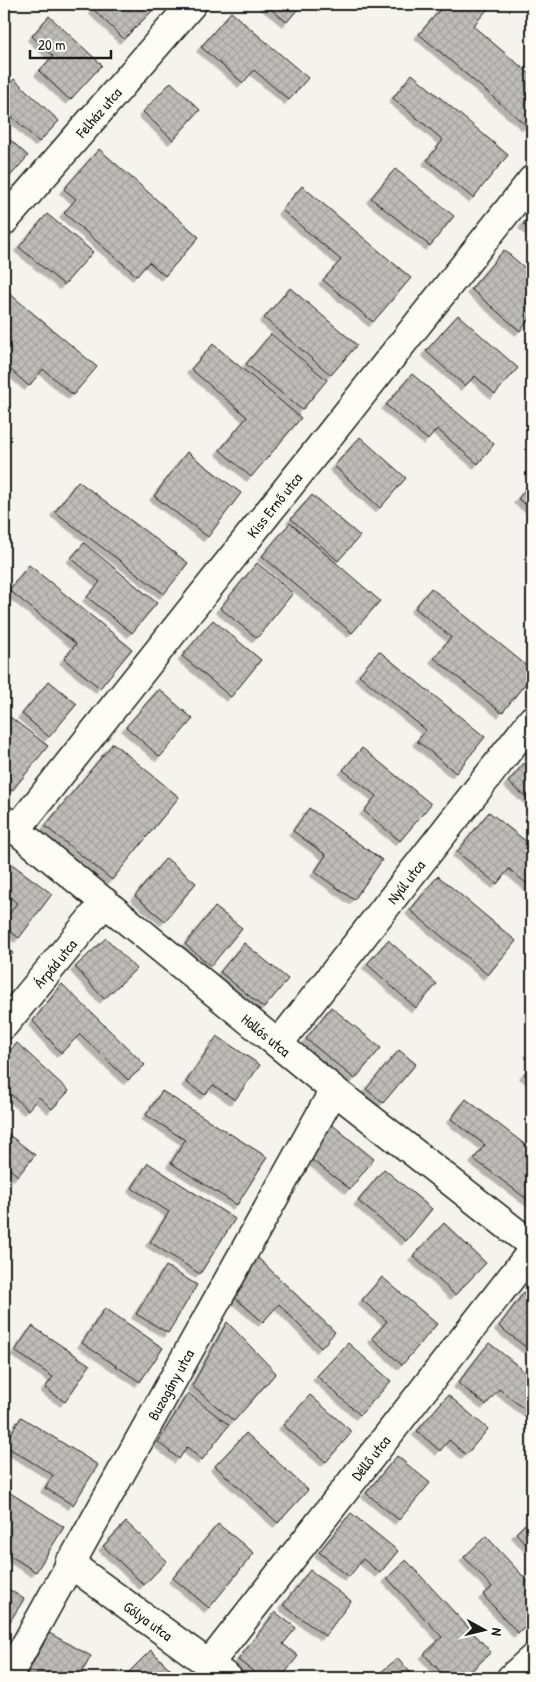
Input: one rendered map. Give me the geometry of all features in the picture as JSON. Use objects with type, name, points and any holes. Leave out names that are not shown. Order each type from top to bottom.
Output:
[{"type":"street","name":"Felház utca","points":[[4,221],[192,4]]},
{"type":"street","name":"Kiss Ernő utca","points":[[10,825],[532,180]]},
{"type":"street","name":"Nyúl utca","points":[[279,1043],[532,720]]},
{"type":"street","name":"Hollós utca","points":[[10,825],[279,1043],[334,1090],[532,1245]]},
{"type":"street","name":"Árpád utca","points":[[4,1025],[105,902]]},
{"type":"street","name":"Buzogány utca","points":[[6,1678],[334,1090]]},
{"type":"street","name":"Déllő utca","points":[[219,1671],[532,1251]]},
{"type":"street","name":"Gólya utca","points":[[69,1563],[219,1671]]},
{"type":"street","points":[[511,1678],[532,1659]]},
{"type":"building","points":[[98,4],[153,4],[156,7],[124,39],[93,9]]},
{"type":"building","points":[[264,4],[302,4],[287,22]]},
{"type":"building","points":[[445,4],[492,4],[473,26],[532,76],[532,120],[527,126],[419,34]]},
{"type":"building","points":[[231,12],[308,78],[289,100],[254,70],[243,83],[201,47]]},
{"type":"building","points":[[49,16],[102,65],[70,100],[39,71],[53,56],[32,36]]},
{"type":"building","points":[[4,70],[11,77],[4,84]]},
{"type":"building","points":[[412,74],[508,155],[473,198],[427,160],[443,140],[393,98]]},
{"type":"building","points":[[14,79],[59,121],[39,142],[4,109],[4,91]]},
{"type":"building","points":[[171,82],[200,110],[173,140],[143,112]]},
{"type":"building","points":[[4,134],[28,156],[4,183]]},
{"type":"building","points":[[99,149],[199,237],[165,276],[149,262],[137,276],[64,213],[76,199],[64,189]]},
{"type":"building","points":[[395,169],[454,216],[430,246],[371,198]]},
{"type":"building","points":[[302,186],[411,278],[373,322],[323,280],[341,260],[282,210]]},
{"type":"building","points":[[532,213],[532,232],[523,224]]},
{"type":"building","points":[[47,214],[93,252],[64,285],[19,247]]},
{"type":"building","points":[[504,250],[532,274],[532,316],[520,331],[471,289]]},
{"type":"building","points":[[290,288],[357,345],[331,375],[264,318]]},
{"type":"building","points":[[4,289],[97,367],[73,395],[43,369],[29,386],[4,364]]},
{"type":"building","points":[[458,315],[518,368],[495,394],[475,376],[465,386],[426,351]]},
{"type":"building","points":[[271,334],[327,380],[302,410],[246,364]]},
{"type":"building","points":[[213,344],[301,418],[251,477],[220,450],[247,417],[191,369]]},
{"type":"building","points":[[412,374],[494,444],[478,464],[437,429],[428,440],[386,405]]},
{"type":"building","points":[[360,437],[406,478],[380,508],[334,466]]},
{"type":"building","points":[[187,452],[241,493],[208,537],[154,496]]},
{"type":"building","points":[[78,481],[188,563],[164,594],[55,512]]},
{"type":"building","points":[[532,481],[532,509],[518,499]]},
{"type":"building","points":[[312,495],[360,536],[338,561],[291,519]]},
{"type":"building","points":[[290,523],[380,601],[352,633],[262,556]]},
{"type":"building","points":[[84,543],[157,603],[132,633],[87,597],[100,582],[71,558]]},
{"type":"building","points":[[257,563],[293,593],[257,638],[220,608]]},
{"type":"building","points":[[29,565],[132,649],[100,688],[64,659],[76,644],[9,590]]},
{"type":"building","points":[[431,588],[532,670],[532,675],[502,713],[434,658],[451,637],[415,608]]},
{"type":"building","points":[[213,620],[261,660],[231,697],[182,656]]},
{"type":"building","points":[[379,651],[485,737],[456,773],[417,741],[426,730],[359,675]]},
{"type":"building","points":[[49,681],[77,704],[49,737],[22,714]]},
{"type":"building","points":[[159,689],[193,719],[160,757],[126,727]]},
{"type":"building","points":[[10,717],[48,746],[12,791],[4,785],[4,724]]},
{"type":"building","points":[[113,743],[179,797],[112,880],[45,826]]},
{"type":"building","points":[[362,748],[431,804],[400,841],[364,811],[376,796],[343,770]]},
{"type":"building","points":[[532,754],[532,802],[508,782]]},
{"type":"building","points":[[309,808],[382,860],[354,900],[315,872],[326,855],[293,831]]},
{"type":"building","points":[[489,812],[532,846],[532,888],[509,869],[497,884],[457,852]]},
{"type":"building","points":[[166,858],[196,883],[165,921],[135,896]]},
{"type":"building","points":[[9,862],[52,894],[19,938],[4,927],[4,921],[17,903],[4,892],[4,868]]},
{"type":"building","points":[[438,876],[516,941],[488,975],[410,910]]},
{"type":"building","points":[[215,907],[242,928],[211,966],[185,944]]},
{"type":"building","points":[[106,938],[136,969],[104,999],[75,967]]},
{"type":"building","points":[[388,940],[437,984],[416,1008],[367,964]]},
{"type":"building","points":[[244,943],[288,979],[264,1008],[220,972]]},
{"type":"building","points":[[4,945],[13,953],[4,965]]},
{"type":"building","points":[[62,984],[145,1065],[128,1080],[80,1034],[61,1053],[33,1021]]},
{"type":"building","points":[[331,1007],[381,1048],[355,1079],[306,1039]]},
{"type":"building","points":[[217,1036],[260,1065],[235,1100],[213,1085],[205,1095],[186,1082]]},
{"type":"building","points":[[17,1043],[69,1091],[52,1109],[39,1097],[28,1110],[4,1088],[4,1057]]},
{"type":"building","points":[[399,1050],[416,1064],[383,1103],[366,1089]]},
{"type":"building","points":[[532,1064],[532,1080],[524,1074]]},
{"type":"building","points":[[162,1091],[267,1157],[237,1205],[171,1163],[185,1140],[146,1115]]},
{"type":"building","points":[[466,1099],[532,1150],[532,1203],[474,1159],[485,1145],[451,1119]]},
{"type":"building","points":[[330,1123],[374,1159],[350,1189],[312,1160]]},
{"type":"building","points":[[4,1131],[35,1155],[18,1176],[4,1164]]},
{"type":"building","points":[[148,1163],[235,1219],[200,1274],[150,1242],[169,1212],[132,1188]]},
{"type":"building","points":[[384,1169],[432,1209],[406,1241],[358,1201]]},
{"type":"building","points":[[444,1223],[486,1263],[455,1295],[413,1256]]},
{"type":"building","points":[[257,1257],[335,1332],[321,1348],[279,1304],[263,1322],[235,1298]]},
{"type":"building","points":[[166,1266],[197,1285],[168,1333],[136,1314]]},
{"type":"building","points":[[382,1277],[437,1324],[402,1365],[372,1338],[387,1321],[362,1300]]},
{"type":"building","points":[[528,1287],[532,1291],[532,1352],[499,1326]]},
{"type":"building","points":[[105,1308],[163,1348],[140,1382],[82,1343]]},
{"type":"building","points":[[227,1322],[276,1373],[234,1421],[192,1386]]},
{"type":"building","points":[[32,1326],[90,1365],[65,1402],[45,1388],[53,1377],[15,1351]]},
{"type":"building","points":[[348,1343],[391,1381],[360,1415],[317,1376]]},
{"type":"building","points":[[489,1343],[532,1377],[532,1415],[499,1389],[486,1405],[458,1383]]},
{"type":"building","points":[[188,1393],[229,1425],[202,1460],[187,1447],[179,1459],[158,1442]]},
{"type":"building","points":[[310,1395],[352,1432],[326,1462],[283,1425]]},
{"type":"building","points":[[448,1395],[488,1429],[466,1455],[449,1440],[440,1451],[417,1431]]},
{"type":"building","points":[[21,1417],[98,1465],[73,1505],[45,1488],[53,1475],[4,1445]]},
{"type":"building","points":[[246,1433],[308,1490],[278,1523],[215,1466]]},
{"type":"building","points":[[397,1456],[430,1483],[399,1520],[366,1493]]},
{"type":"building","points":[[4,1489],[64,1527],[36,1572],[4,1552]]},
{"type":"building","points":[[351,1513],[398,1551],[380,1573],[363,1559],[349,1577],[319,1552]]},
{"type":"building","points":[[532,1517],[532,1551],[516,1533]]},
{"type":"building","points":[[126,1522],[167,1561],[144,1585],[103,1546]]},
{"type":"building","points":[[218,1524],[254,1553],[209,1608],[173,1578]]},
{"type":"building","points":[[486,1536],[532,1586],[532,1619],[518,1633],[483,1595],[492,1587],[464,1557]]},
{"type":"building","points":[[406,1560],[491,1652],[464,1678],[446,1678],[424,1654],[442,1637],[387,1578]]},
{"type":"building","points":[[310,1570],[351,1601],[325,1636],[283,1605]]},
{"type":"building","points":[[4,1586],[24,1599],[4,1631]]},
{"type":"building","points":[[275,1612],[296,1628],[283,1644],[298,1656],[281,1678],[262,1678],[238,1660]]},
{"type":"building","points":[[49,1633],[91,1656],[79,1678],[25,1678]]},
{"type":"building","points":[[151,1650],[179,1678],[123,1678]]},
{"type":"building","points":[[398,1658],[415,1678],[374,1678]]}]
